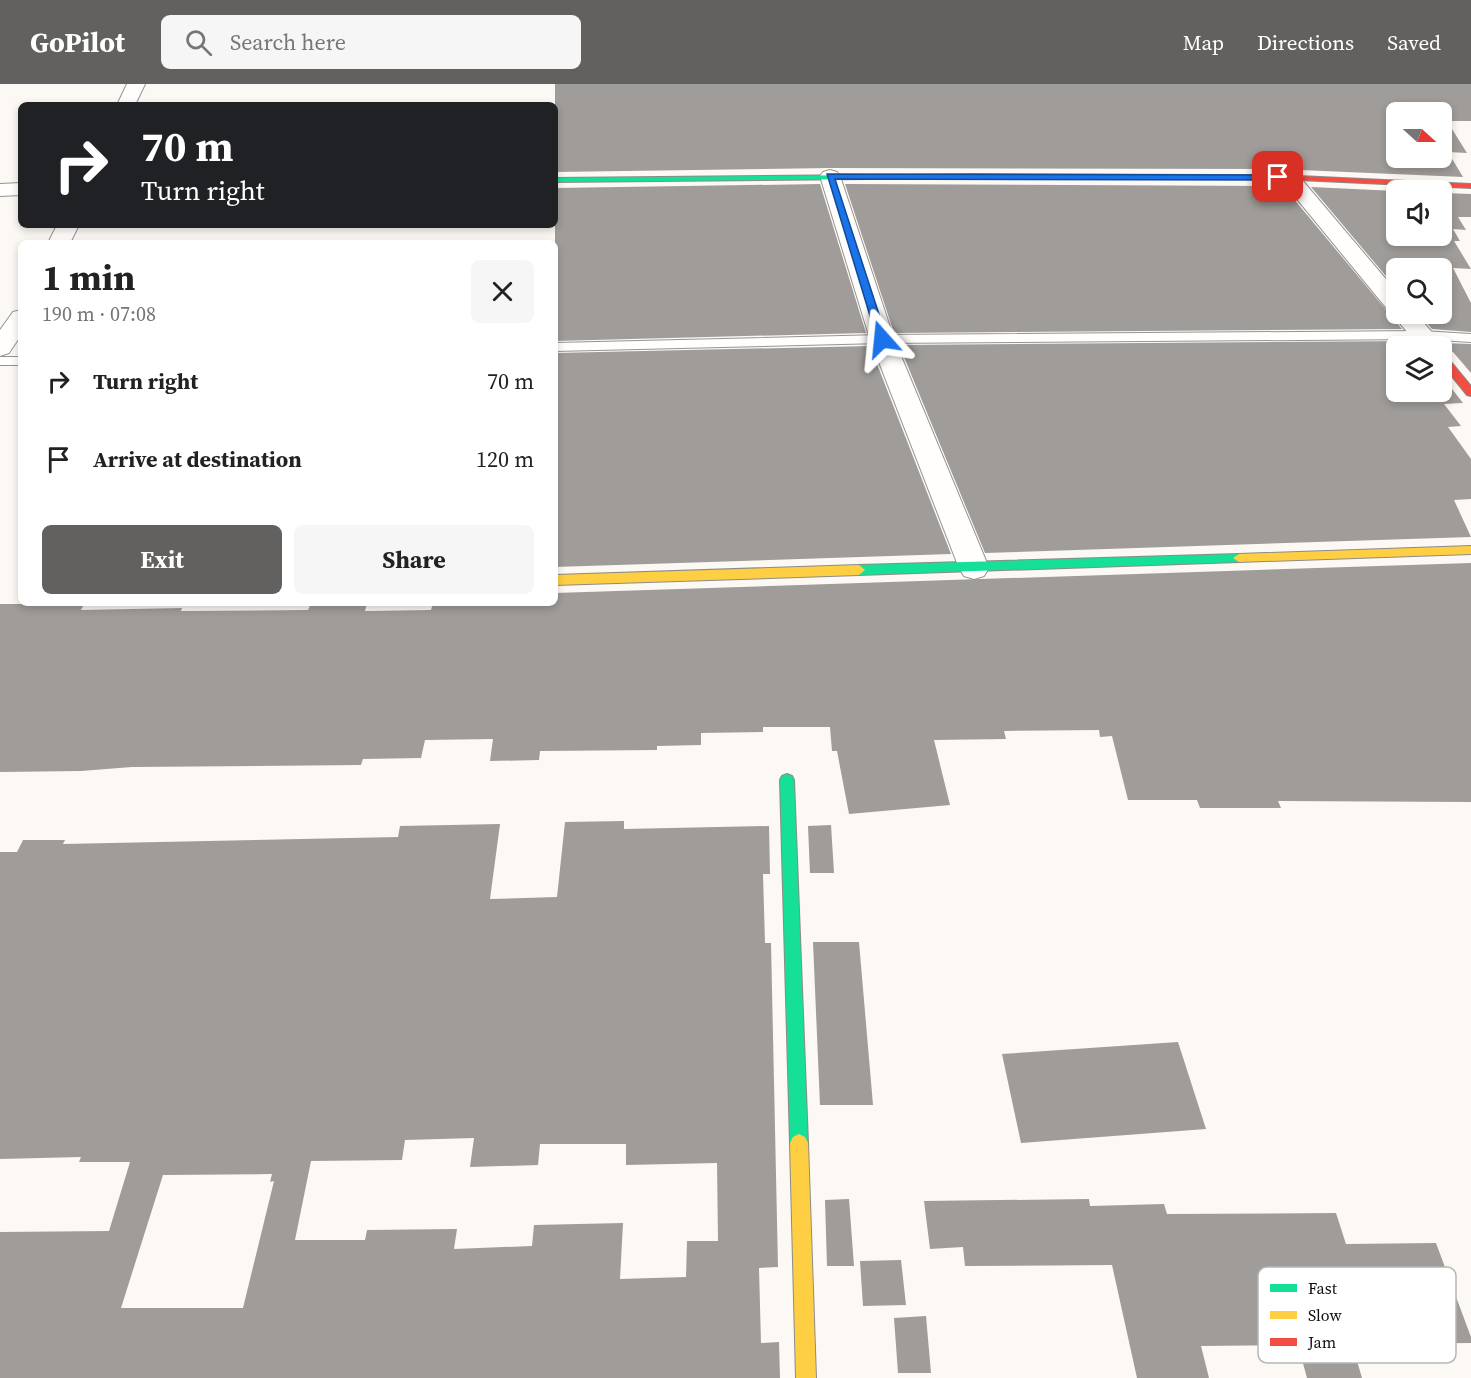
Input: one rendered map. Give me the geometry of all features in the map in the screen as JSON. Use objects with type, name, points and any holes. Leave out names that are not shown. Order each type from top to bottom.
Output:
[{"type":"street","points":[[127,102],[136,84]]},
{"type":"street","points":[[830,176],[882,339],[974,568]]},
{"type":"street","points":[[558,180],[830,176],[1290,178],[1471,186]]},
{"type":"street","points":[[1290,178],[1386,293]]},
{"type":"street","points":[[0,190],[18,189]]},
{"type":"street","points":[[0,348],[18,321]]},
{"type":"street","points":[[1413,324],[1423,336]]},
{"type":"street","points":[[1452,370],[1471,393]]},
{"type":"street","points":[[558,580],[1471,550]]},
{"type":"street","points":[[787,780],[807,1378]]},
{"type":"lane","points":[[1452,339],[1471,338]]},
{"type":"lane","points":[[558,347],[882,339],[1386,341]]},
{"type":"lane","points":[[0,361],[18,361]]},
{"type":"building","points":[[555,84],[1471,84],[1471,121],[1452,121],[1452,102],[1386,102],[1386,168],[1452,168],[1452,159],[1463,177],[1277,169],[830,168],[558,172],[558,102],[555,102]]},
{"type":"building","points":[[1452,129],[1467,153],[1452,152]]},
{"type":"building","points":[[820,184],[866,333],[558,341],[558,240],[555,240],[555,228],[558,228],[558,188]]},
{"type":"building","points":[[845,184],[1283,186],[1386,310],[1386,324],[1398,324],[1402,329],[894,333]]},
{"type":"building","points":[[1311,187],[1386,191],[1386,246],[1452,246],[1452,193],[1471,194],[1471,217],[1458,217],[1466,230],[1453,229],[1460,241],[1454,241],[1471,269],[1453,268],[1471,303],[1471,332],[1432,329],[1428,324],[1452,324],[1452,258],[1386,258],[1386,276]]},
{"type":"building","points":[[1386,341],[1386,402],[1452,402],[1452,389],[1463,403],[1444,404],[1461,426],[1448,427],[1471,459],[1471,499],[1454,500],[1471,537],[985,553],[899,345]]},
{"type":"building","points":[[1452,343],[1471,344],[1471,373],[1453,352]]},
{"type":"building","points":[[870,346],[951,554],[558,567],[558,353]]},
{"type":"building","points":[[1471,563],[1471,802],[1278,801],[1281,808],[1200,808],[1197,800],[1128,800],[1112,736],[1100,737],[1099,730],[1004,731],[1006,739],[934,740],[950,805],[849,814],[837,751],[832,751],[830,727],[763,727],[763,732],[701,733],[701,745],[657,746],[657,750],[540,751],[539,760],[490,761],[493,739],[425,740],[421,758],[363,759],[361,765],[132,767],[81,771],[0,772],[0,604],[83,606],[81,610],[182,608],[181,611],[308,610],[310,606],[366,606],[365,611],[431,610],[432,606],[558,606],[558,593]]},
{"type":"building","points":[[624,821],[624,829],[769,826],[770,874],[763,874],[765,943],[771,943],[778,1267],[759,1268],[761,1343],[779,1342],[780,1378],[0,1378],[0,1232],[109,1231],[130,1162],[79,1162],[81,1157],[0,1159],[0,852],[17,852],[23,840],[65,840],[63,844],[398,837],[400,826],[500,824],[490,899],[557,897],[565,822]],"holes":[[[474,1138],[470,1167],[538,1165],[540,1144],[626,1144],[626,1165],[717,1163],[718,1241],[687,1241],[686,1277],[620,1279],[623,1223],[534,1225],[532,1246],[454,1249],[457,1229],[367,1230],[365,1240],[295,1240],[311,1161],[402,1160],[405,1140]],[[272,1174],[270,1182],[274,1181],[243,1308],[121,1308],[163,1175]]]},
{"type":"building","points":[[831,825],[834,873],[810,873],[808,826]]},
{"type":"building","points":[[813,942],[859,942],[873,1105],[820,1105]]},
{"type":"building","points":[[1178,1042],[1206,1129],[1021,1143],[1002,1054]]},
{"type":"building","points":[[849,1199],[854,1266],[827,1266],[825,1200]]},
{"type":"building","points":[[1089,1199],[1090,1206],[1164,1204],[1167,1214],[1336,1213],[1346,1244],[1436,1243],[1445,1267],[1258,1267],[1258,1345],[1201,1346],[1209,1378],[1137,1378],[1112,1265],[965,1266],[963,1247],[930,1249],[924,1201]]},
{"type":"building","points":[[901,1260],[906,1305],[863,1306],[860,1261]]},
{"type":"building","points":[[1456,1297],[1471,1337],[1471,1343],[1456,1343]]},
{"type":"building","points":[[926,1316],[931,1373],[898,1373],[894,1318]]},
{"type":"building","points":[[1303,1363],[1358,1363],[1362,1378],[1307,1378]]},
{"type":"traffic: fast","points":[[558,180],[972,176]]},
{"type":"traffic: fast","points":[[859,570],[1239,558]]},
{"type":"traffic: fast","points":[[787,780],[799,1143]]},
{"type":"traffic: slow","points":[[972,176],[1216,177]]},
{"type":"traffic: slow","points":[[1239,558],[1471,550]]},
{"type":"traffic: slow","points":[[558,580],[859,570]]},
{"type":"traffic: slow","points":[[799,1143],[806,1378]]},
{"type":"traffic: jam","points":[[1216,177],[1277,177],[1471,186]]},
{"type":"traffic: jam","points":[[1452,370],[1471,393]]},
{"type":"route","points":[[882,339],[830,176],[1278,177]]}]
